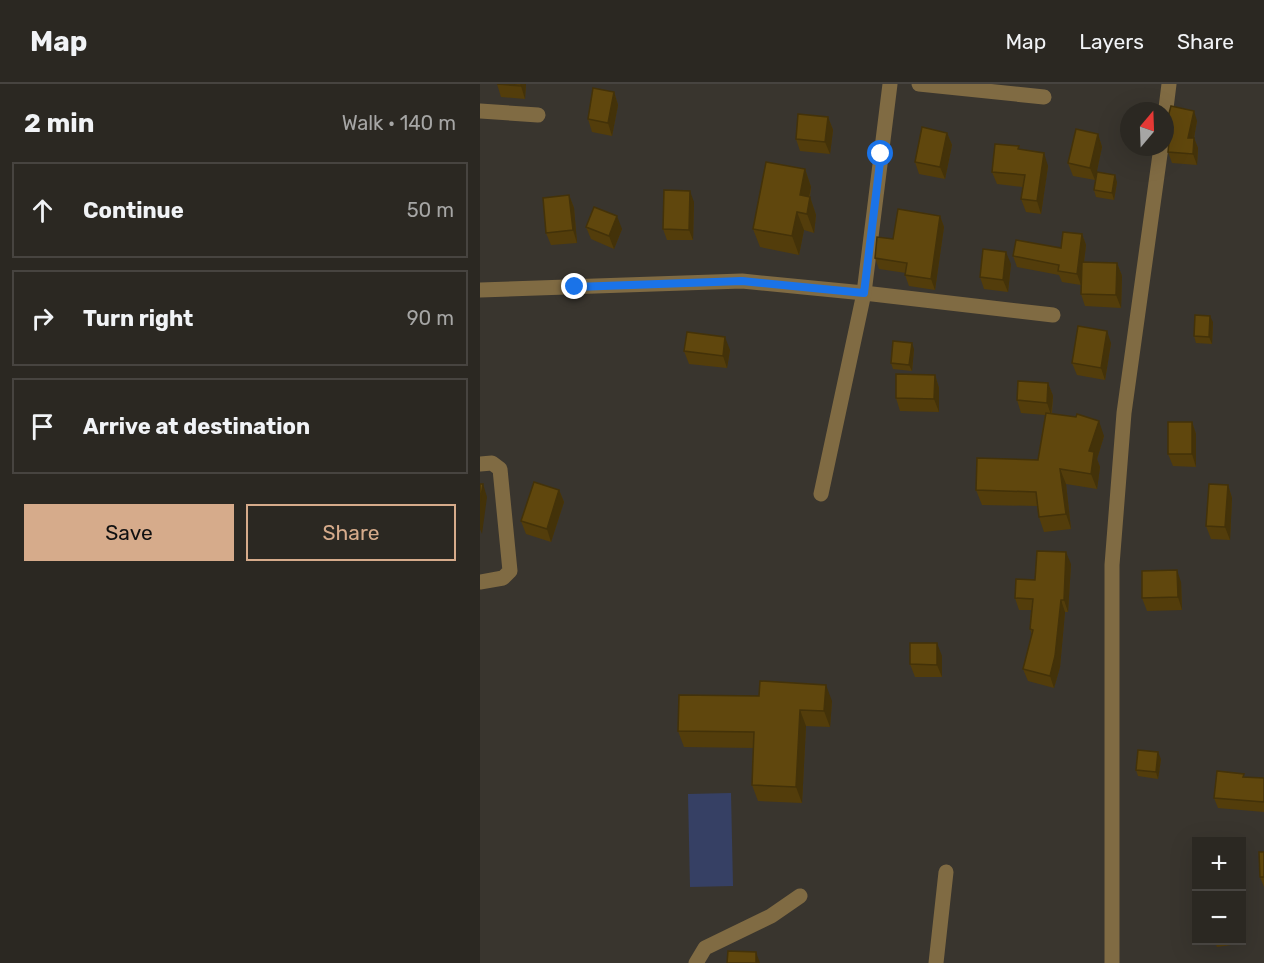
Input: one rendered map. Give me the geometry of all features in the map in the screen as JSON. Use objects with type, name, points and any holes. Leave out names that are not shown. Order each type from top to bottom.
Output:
[{"type":"street","points":[[821,494],[864,293],[890,84]]},
{"type":"street","points":[[919,84],[1044,97]]},
{"type":"street","points":[[1167,102],[1169,84]]},
{"type":"street","points":[[480,111],[538,115]]},
{"type":"street","points":[[1112,963],[1112,566],[1124,413],[1160,156]]},
{"type":"street","points":[[480,290],[742,281],[1053,315]]},
{"type":"street","points":[[480,464],[492,463],[500,469],[510,571],[503,578],[480,582]]},
{"type":"street","points":[[936,963],[946,872]]},
{"type":"street","points":[[696,963],[705,948],[771,916],[800,896]]},
{"type":"shaded area","points":[[731,793],[733,886],[690,887],[688,794]]},
{"type":"building","points":[[497,84],[521,84],[521,86]]},
{"type":"building","points":[[593,88],[614,92],[608,123],[588,119]]},
{"type":"building","points":[[1174,107],[1194,111],[1188,138],[1194,138],[1193,154],[1174,152]]},
{"type":"building","points":[[798,114],[828,117],[825,142],[796,139]]},
{"type":"building","points":[[922,127],[947,133],[940,167],[915,162]]},
{"type":"building","points":[[1076,129],[1098,134],[1090,168],[1068,163]]},
{"type":"building","points":[[995,144],[1019,146],[1018,149],[1044,153],[1037,201],[1021,199],[1025,175],[992,172]]},
{"type":"building","points":[[766,162],[805,169],[800,195],[810,197],[807,214],[797,212],[792,236],[753,229]]},
{"type":"building","points":[[1097,172],[1115,175],[1112,193],[1094,190]]},
{"type":"building","points":[[664,190],[690,191],[689,230],[663,229]]},
{"type":"building","points":[[569,195],[573,230],[546,233],[543,198]]},
{"type":"building","points":[[594,207],[617,216],[609,236],[586,227]]},
{"type":"building","points":[[898,209],[940,216],[931,279],[905,275],[907,263],[875,258],[877,237],[893,239]]},
{"type":"building","points":[[1063,232],[1082,234],[1077,274],[1058,271],[1059,265],[1013,256],[1016,240],[1061,248]]},
{"type":"building","points":[[983,249],[1006,252],[1003,280],[980,277]]},
{"type":"building","points":[[1082,262],[1117,263],[1116,295],[1081,294]]},
{"type":"building","points":[[1195,315],[1210,316],[1209,337],[1194,336]]},
{"type":"building","points":[[1078,326],[1107,331],[1101,368],[1072,363]]},
{"type":"building","points":[[687,332],[725,337],[723,356],[684,351]]},
{"type":"building","points":[[893,341],[912,343],[909,365],[891,363]]},
{"type":"building","points":[[896,374],[935,375],[934,399],[896,398]]},
{"type":"building","points":[[1018,381],[1048,383],[1047,403],[1017,400]]},
{"type":"building","points":[[1046,413],[1076,417],[1077,414],[1099,421],[1089,451],[1094,452],[1091,474],[1060,469],[1066,514],[1039,517],[1036,492],[976,490],[977,458],[1038,460]]},
{"type":"building","points":[[1168,422],[1192,422],[1192,454],[1168,454]]},
{"type":"building","points":[[534,482],[559,490],[547,529],[521,521]]},
{"type":"building","points":[[480,484],[483,484],[480,503]]},
{"type":"building","points":[[1209,484],[1228,485],[1225,527],[1206,526]]},
{"type":"building","points":[[1037,551],[1066,552],[1064,600],[1061,600],[1055,656],[1050,676],[1023,669],[1033,630],[1030,629],[1033,599],[1015,598],[1016,579],[1035,580]]},
{"type":"building","points":[[1177,570],[1178,597],[1142,598],[1142,571]]},
{"type":"building","points":[[910,643],[937,643],[937,665],[910,664]]},
{"type":"building","points":[[760,681],[826,685],[824,711],[800,710],[796,787],[752,785],[754,732],[678,731],[679,695],[759,696]]},
{"type":"building","points":[[1138,750],[1158,752],[1156,772],[1136,770]]},
{"type":"building","points":[[1217,771],[1244,774],[1243,777],[1264,778],[1264,802],[1214,798]]},
{"type":"building","points":[[1259,852],[1264,852],[1264,877],[1260,877]]},
{"type":"building","points":[[728,951],[756,952],[756,963],[727,963]]},
{"type":"route","points":[[575,287],[742,281],[864,293],[881,154]]}]
